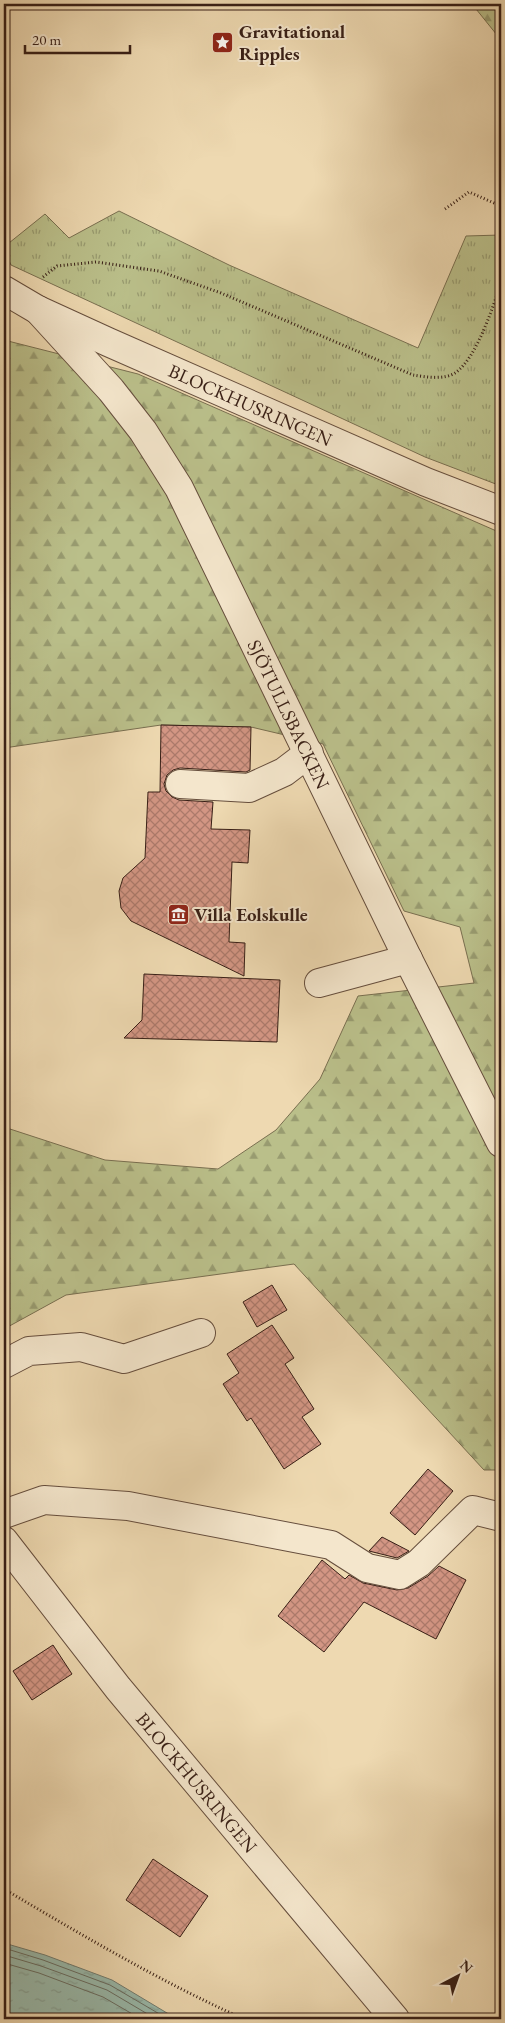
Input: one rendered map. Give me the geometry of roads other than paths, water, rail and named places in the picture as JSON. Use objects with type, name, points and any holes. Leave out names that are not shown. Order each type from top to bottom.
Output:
[{"type":"street","name":"BLOCKHUSRINGEN","points":[[19,299],[426,482],[501,511]]},
{"type":"street","name":"SJÖTULLSBACKEN","points":[[19,299],[111,390],[143,431],[179,488],[408,958],[501,1142]]},
{"type":"street","points":[[180,784],[249,788],[284,772],[309,753]]},
{"type":"street","points":[[319,983],[408,958]]},
{"type":"street","points":[[4,1364],[29,1350],[81,1347],[124,1358],[201,1333]]},
{"type":"street","points":[[4,1514],[44,1500],[128,1506],[331,1545],[366,1568],[400,1575],[419,1562],[473,1510],[501,1517]]},
{"type":"street","name":"BLOCKHUSRINGEN","points":[[4,1542],[118,1688],[395,2019]]},
{"type":"water","points":[[4,1943],[45,1955],[112,1980],[177,2019],[4,2019]]},
{"type":"place","name":"Gravitational Ripples","points":[[223,42]]},
{"type":"place","name":"Villa Eolskulle","points":[[178,914]]}]
